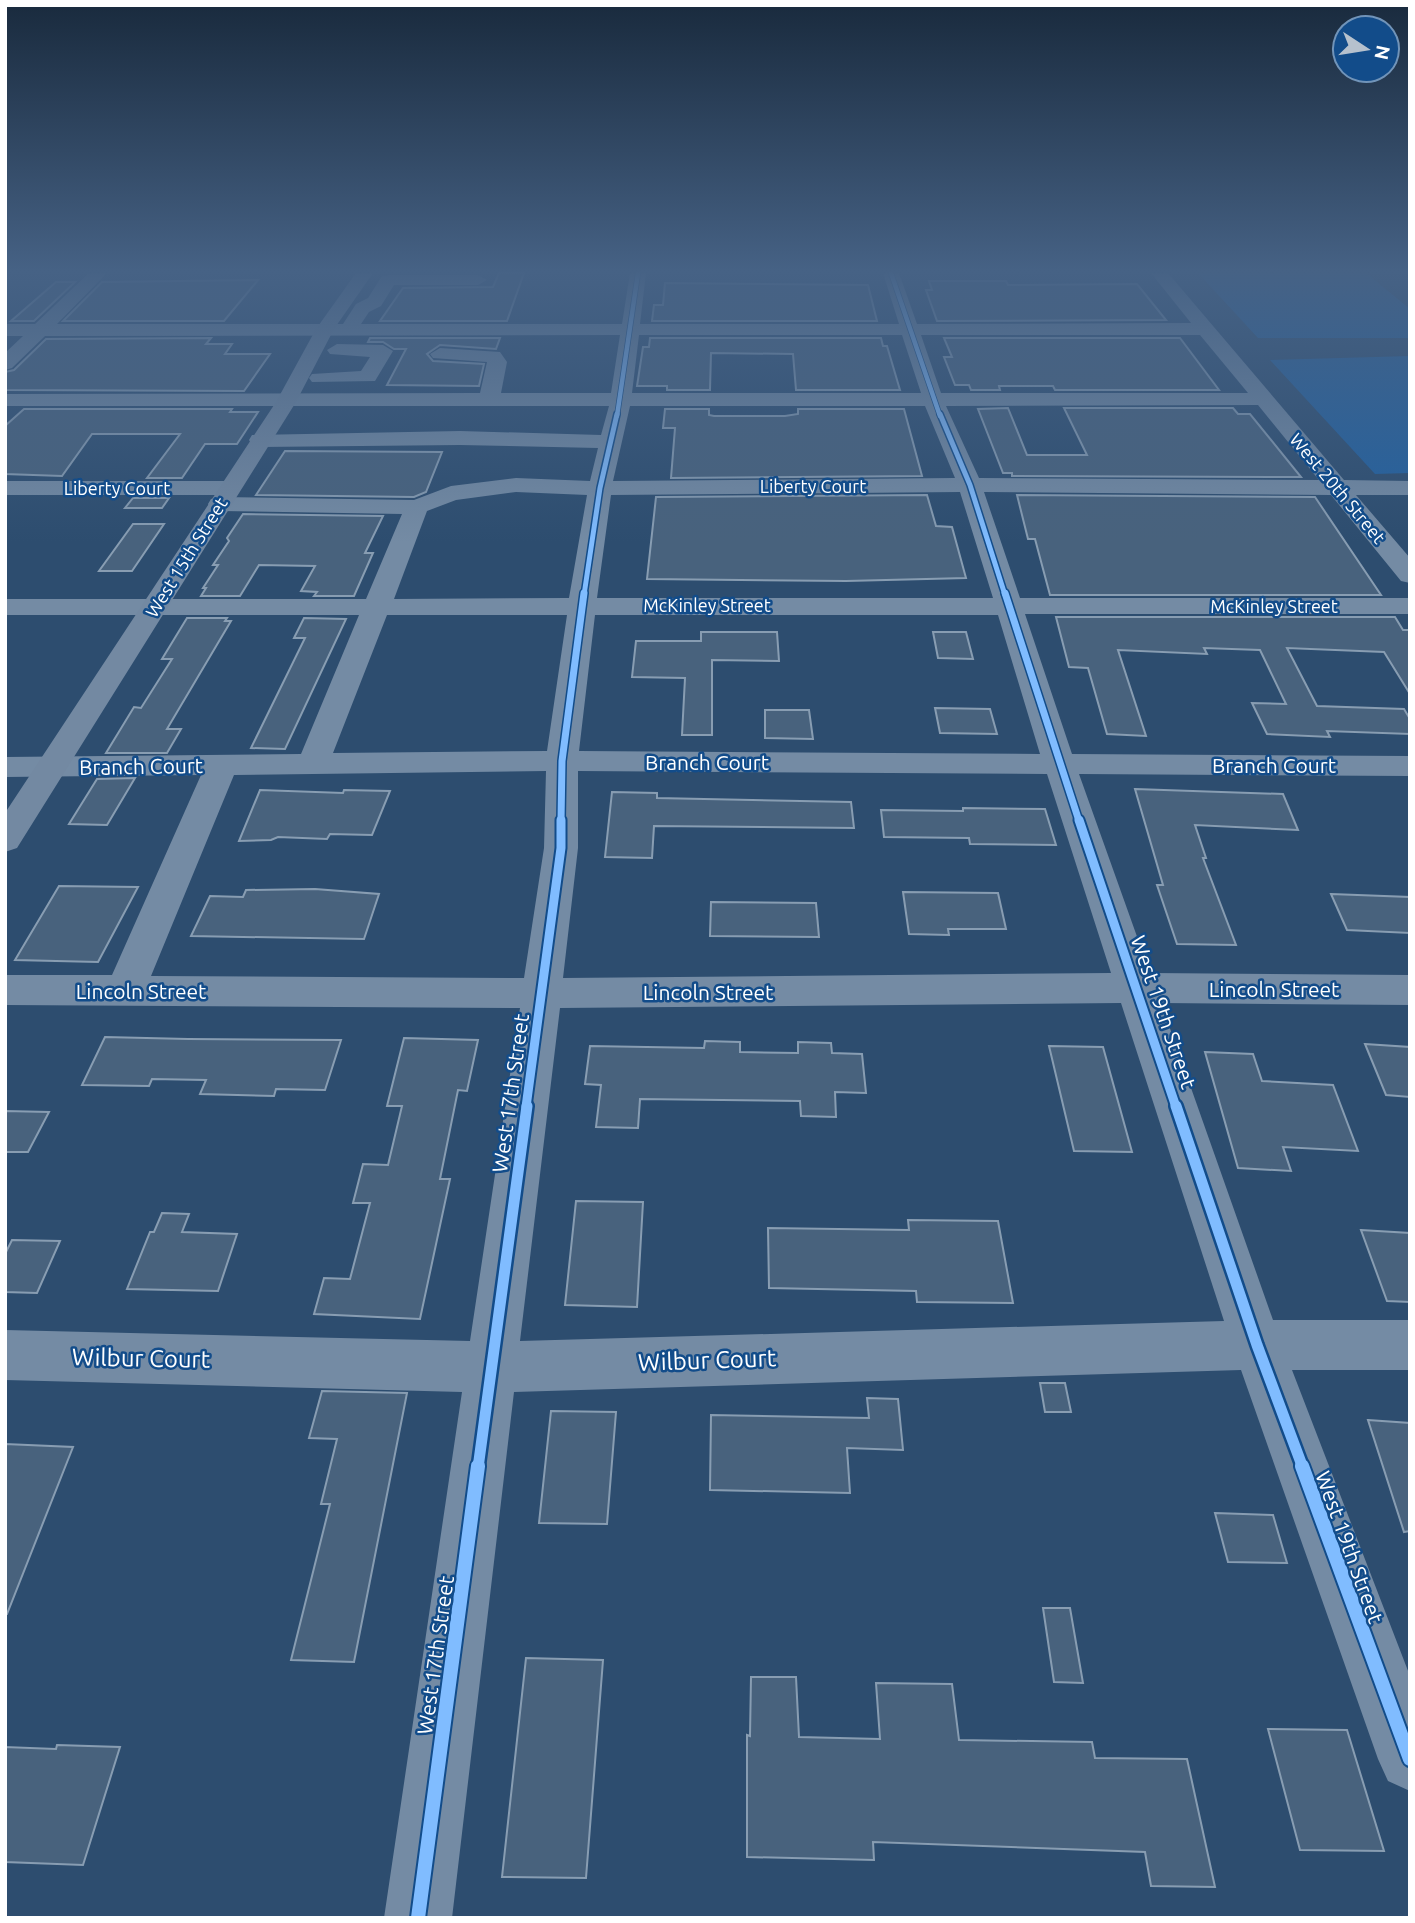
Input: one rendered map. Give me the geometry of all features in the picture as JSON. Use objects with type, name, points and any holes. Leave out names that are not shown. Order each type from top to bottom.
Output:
[{"type":"main road","name":"West 15th Street","points":[[5,840],[310,363]]},
{"type":"street","points":[[376,363],[368,377],[376,401]]},
{"type":"street","points":[[414,401],[423,363]]},
{"type":"street","points":[[471,414],[497,363]]},
{"type":"street","name":"West 17th Street","points":[[418,1918],[561,848],[562,761],[582,605],[600,488],[621,399],[626,363]]},
{"type":"street","name":"West 19th Street","points":[[921,363],[970,485],[1060,765],[1138,988],[1256,1345],[1410,1759]]},
{"type":"street","name":"West 20th Street","points":[[1233,363],[1410,575]]},
{"type":"street","points":[[298,379],[368,377]]},
{"type":"street","points":[[5,400],[273,420],[471,414],[621,399],[1264,399]]},
{"type":"street","points":[[273,420],[376,401],[414,401],[611,442]]},
{"type":"street","name":"Liberty Court","points":[[5,488],[225,496],[417,507],[451,493],[516,485],[600,488],[970,485],[1410,488]]},
{"type":"street","points":[[313,764],[417,507]]},
{"type":"street","name":"McKinley Street","points":[[5,607],[1410,606]]},
{"type":"street","name":"Branch Court","points":[[5,767],[562,761],[1410,766]]},
{"type":"street","points":[[125,991],[222,765]]},
{"type":"street","name":"Lincoln Street","points":[[5,990],[541,993],[1138,988],[1410,990]]},
{"type":"street","name":"Wilbur Court","points":[[5,1354],[491,1367],[1256,1345],[1410,1345]]},
{"type":"shaded area","points":[[1273,363],[1410,363],[1410,473],[1375,474]]},
{"type":"building","points":[[21,363],[264,363],[244,391],[5,390],[5,372],[14,370]]},
{"type":"building","points":[[399,363],[484,364],[479,386],[387,385]]},
{"type":"building","points":[[641,363],[711,363],[710,390],[667,390],[667,386],[637,386]]},
{"type":"building","points":[[794,363],[892,363],[900,390],[796,390]]},
{"type":"building","points":[[946,363],[1199,363],[1219,390],[1055,390],[1053,386],[999,386],[1000,390],[971,390],[969,385],[955,385]]},
{"type":"building","points":[[1008,408],[1027,455],[1087,455],[1064,408],[1233,408],[1238,414],[1250,414],[1301,477],[1012,476],[1012,473],[1003,473],[978,409]]},
{"type":"building","points":[[24,409],[232,409],[230,412],[258,412],[237,444],[205,444],[182,478],[147,478],[180,434],[92,434],[62,476],[5,474],[5,426]]},
{"type":"building","points":[[665,409],[709,409],[709,415],[714,416],[785,416],[798,414],[798,409],[904,409],[922,476],[671,478],[675,428],[663,428]]},
{"type":"building","points":[[285,451],[442,452],[426,492],[414,497],[256,495]]},
{"type":"building","points":[[927,495],[936,526],[952,527],[966,578],[846,581],[647,579],[656,497]]},
{"type":"building","points":[[1017,495],[1315,497],[1381,595],[1050,595],[1035,539],[1028,539]]},
{"type":"building","points":[[133,498],[169,498],[162,508],[125,508]]},
{"type":"building","points":[[243,514],[383,516],[365,553],[373,553],[354,596],[314,596],[317,592],[301,591],[315,566],[259,565],[240,596],[201,596],[218,565],[213,565]]},
{"type":"building","points":[[133,524],[164,524],[132,571],[99,571]]},
{"type":"building","points":[[1056,617],[1395,617],[1403,630],[1410,630],[1410,694],[1384,652],[1287,648],[1317,706],[1404,709],[1410,719],[1410,734],[1327,731],[1330,737],[1267,734],[1252,703],[1286,704],[1260,650],[1204,648],[1207,654],[1118,650],[1146,736],[1107,734],[1088,668],[1069,667]]},
{"type":"building","points":[[187,618],[227,618],[225,621],[231,621],[167,729],[181,729],[167,753],[106,753],[134,707],[141,708],[172,659],[162,659]]},
{"type":"building","points":[[304,618],[346,619],[285,749],[251,748],[305,638],[294,638]]},
{"type":"building","points":[[701,632],[777,632],[779,661],[712,660],[712,735],[682,735],[685,678],[632,677],[636,641],[701,641]]},
{"type":"building","points":[[933,632],[966,632],[973,659],[938,658]]},
{"type":"building","points":[[935,708],[990,709],[997,734],[940,733]]},
{"type":"building","points":[[765,710],[809,710],[813,739],[765,738]]},
{"type":"building","points":[[135,778],[107,825],[69,824],[97,779]]},
{"type":"building","points":[[1135,789],[1283,794],[1298,830],[1195,825],[1206,858],[1203,858],[1236,945],[1177,944],[1157,885],[1163,885]]},
{"type":"building","points":[[260,790],[343,793],[344,790],[390,791],[372,835],[330,834],[327,839],[278,837],[271,840],[239,841]]},
{"type":"building","points":[[612,792],[657,793],[657,798],[851,802],[854,828],[654,826],[652,858],[605,857]]},
{"type":"building","points":[[963,808],[1045,809],[1056,845],[970,844],[969,838],[884,837],[881,810],[963,811]]},
{"type":"building","points":[[59,886],[138,887],[98,962],[15,960]]},
{"type":"building","points":[[315,889],[379,894],[364,939],[191,936],[210,896],[243,897],[246,890]]},
{"type":"building","points":[[903,892],[998,893],[1006,929],[948,929],[949,935],[909,934]]},
{"type":"building","points":[[1331,894],[1410,897],[1410,933],[1347,930]]},
{"type":"building","points":[[711,902],[816,903],[819,937],[710,936]]},
{"type":"building","points":[[105,1037],[341,1040],[325,1090],[276,1089],[274,1096],[200,1094],[206,1080],[152,1079],[149,1086],[82,1085]]},
{"type":"building","points":[[404,1038],[478,1040],[467,1091],[458,1090],[440,1179],[450,1179],[420,1319],[314,1314],[324,1278],[350,1279],[370,1203],[353,1203],[363,1164],[388,1165],[402,1106],[387,1106]]},
{"type":"building","points":[[705,1041],[740,1042],[740,1052],[798,1053],[798,1042],[831,1043],[832,1053],[862,1054],[866,1093],[835,1092],[836,1117],[801,1116],[800,1101],[640,1099],[638,1128],[596,1127],[601,1085],[585,1084],[590,1046],[704,1048]]},
{"type":"building","points":[[1365,1044],[1410,1047],[1410,1097],[1386,1095]]},
{"type":"building","points":[[1049,1046],[1103,1047],[1132,1152],[1074,1151]]},
{"type":"building","points":[[1205,1052],[1253,1054],[1262,1081],[1333,1085],[1358,1151],[1283,1147],[1291,1171],[1238,1168]]},
{"type":"building","points":[[5,1111],[49,1112],[28,1152],[5,1152]]},
{"type":"building","points":[[576,1201],[643,1202],[637,1307],[565,1305]]},
{"type":"building","points":[[162,1213],[189,1214],[182,1232],[237,1234],[218,1291],[127,1289],[150,1232],[154,1232]]},
{"type":"building","points":[[908,1220],[998,1221],[1013,1303],[917,1302],[916,1291],[769,1288],[768,1228],[909,1230]]},
{"type":"building","points":[[1361,1230],[1410,1233],[1410,1302],[1387,1301]]},
{"type":"building","points":[[12,1240],[60,1241],[37,1293],[5,1292],[5,1254]]},
{"type":"building","points":[[1040,1383],[1065,1383],[1071,1412],[1045,1412]]},
{"type":"building","points":[[322,1391],[407,1393],[354,1662],[291,1660],[330,1504],[321,1504],[337,1439],[309,1438]]},
{"type":"building","points":[[867,1398],[898,1399],[903,1450],[847,1448],[850,1493],[710,1490],[711,1415],[869,1418]]},
{"type":"building","points":[[551,1411],[616,1412],[607,1524],[539,1523]]},
{"type":"building","points":[[1368,1420],[1410,1423],[1410,1531],[1404,1532]]},
{"type":"building","points":[[5,1444],[73,1447],[7,1614],[5,1614]]},
{"type":"building","points":[[1215,1513],[1273,1515],[1287,1563],[1228,1562]]},
{"type":"building","points":[[1043,1608],[1070,1608],[1083,1683],[1054,1682]]},
{"type":"building","points":[[526,1658],[603,1660],[586,1878],[502,1877]]},
{"type":"building","points":[[751,1677],[796,1677],[799,1737],[880,1739],[876,1683],[952,1684],[959,1740],[1092,1742],[1095,1758],[1187,1759],[1215,1887],[1151,1886],[1145,1852],[873,1842],[874,1860],[747,1857],[747,1735],[750,1736]]},
{"type":"building","points":[[1268,1729],[1347,1730],[1384,1851],[1300,1850]]},
{"type":"building","points":[[57,1745],[120,1747],[83,1865],[5,1862],[5,1747],[56,1749]]},
{"type":"cycle path","points":[[418,1918],[561,848],[562,761],[582,605],[600,488],[621,399],[626,363]]},
{"type":"cycle path","points":[[921,363],[933,399],[970,485],[1060,765],[1257,1345],[1410,1759]]}]
